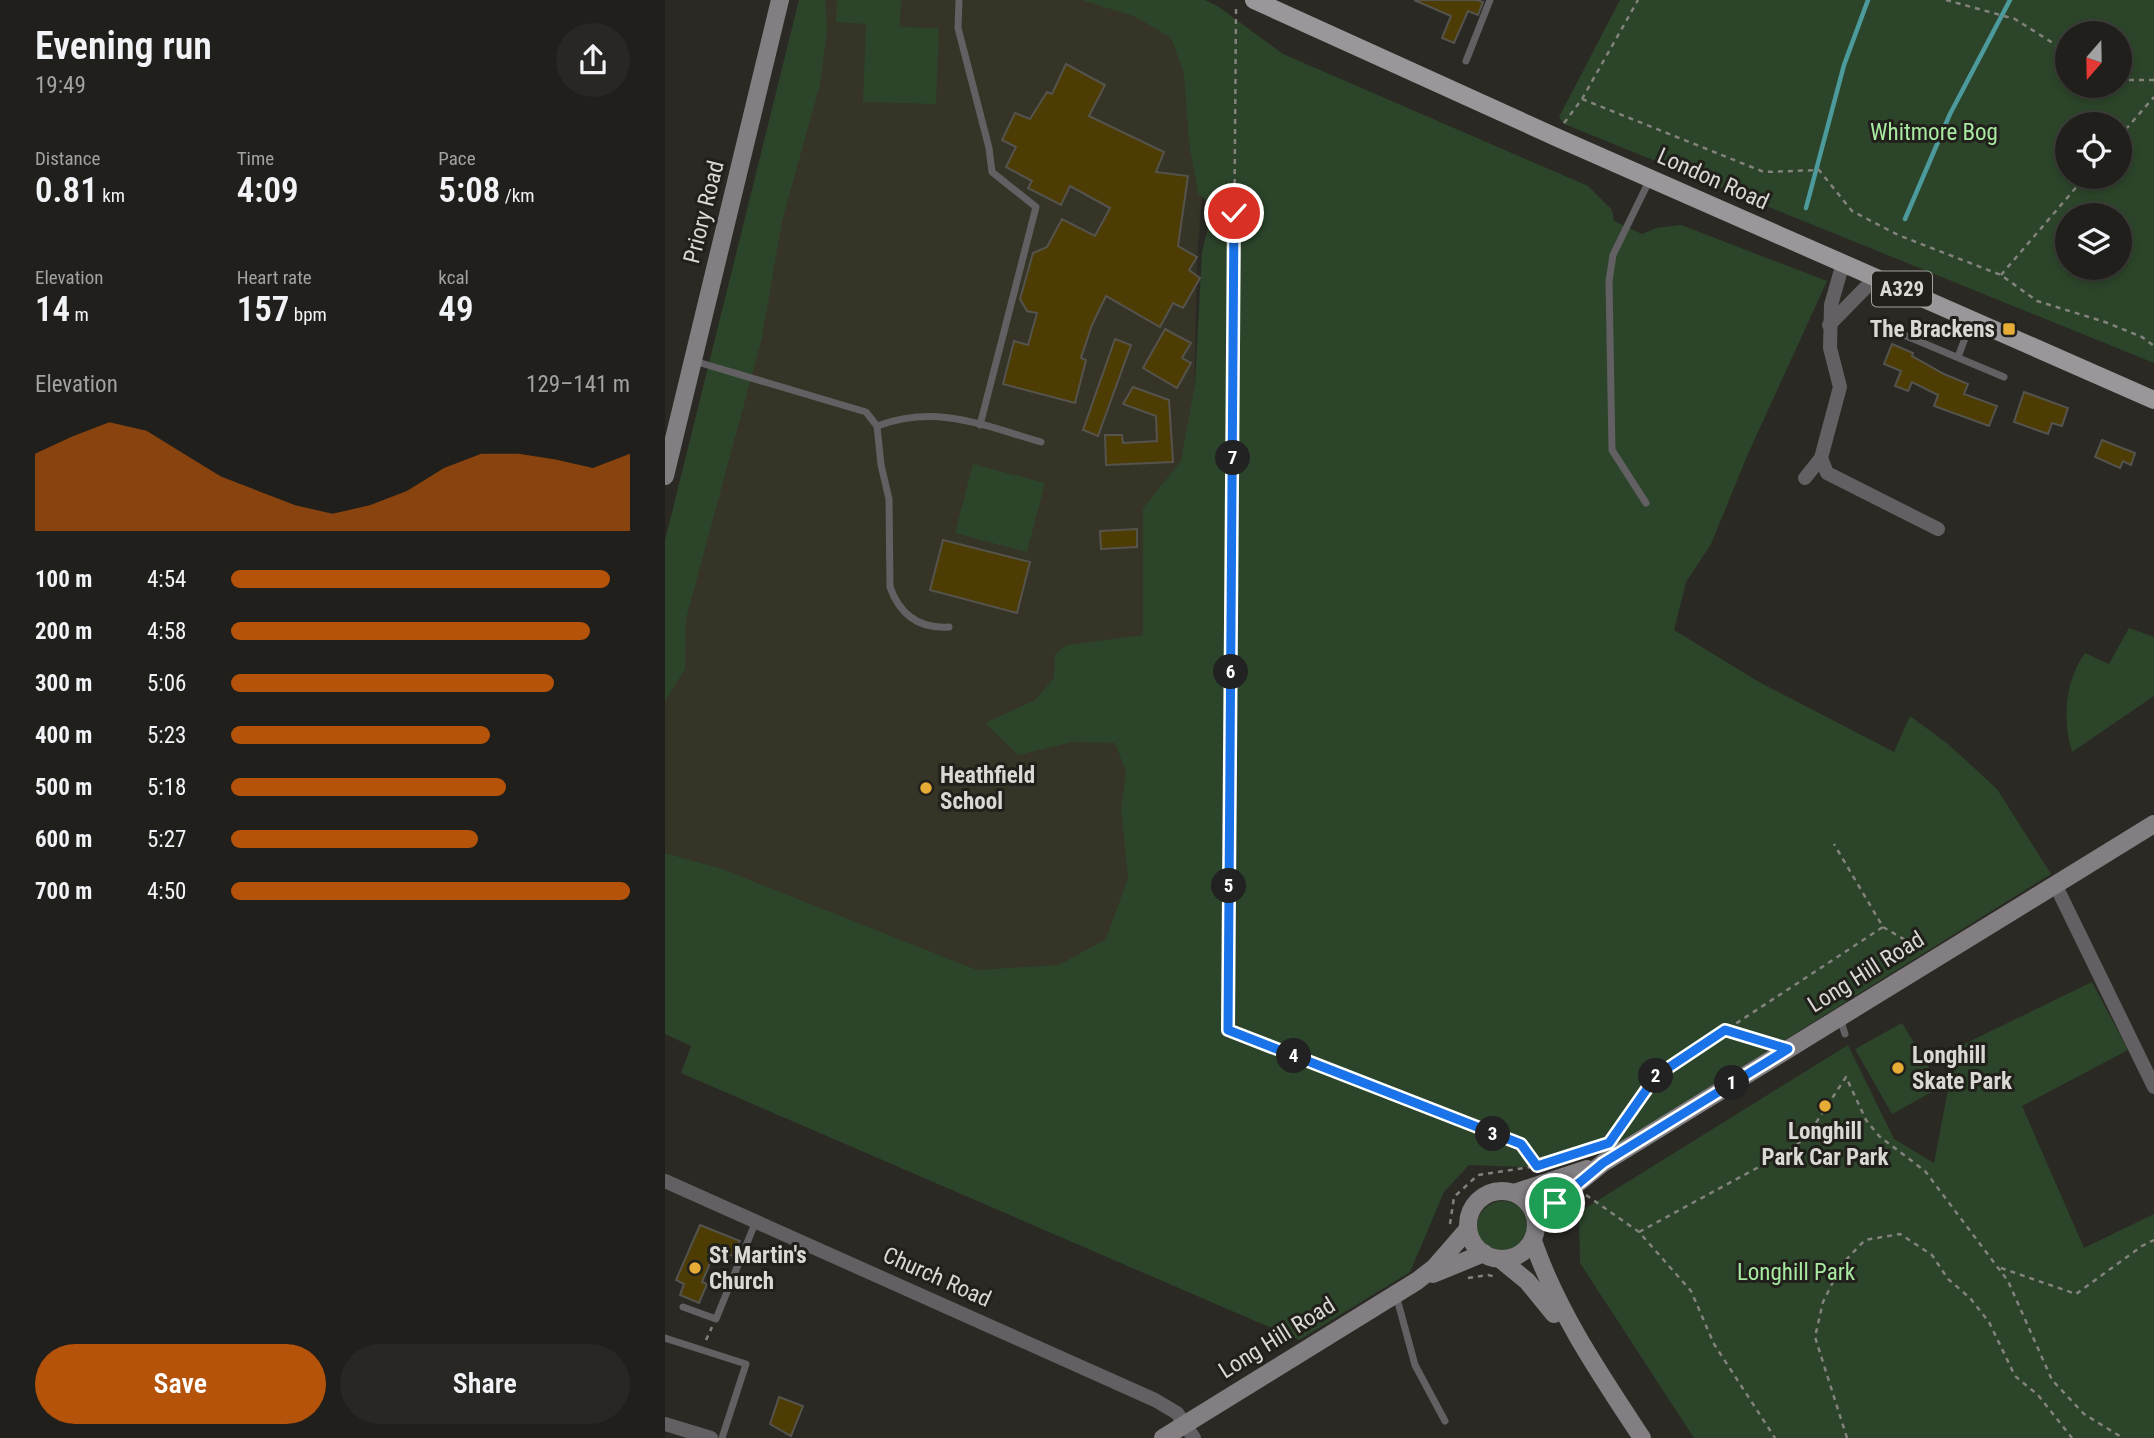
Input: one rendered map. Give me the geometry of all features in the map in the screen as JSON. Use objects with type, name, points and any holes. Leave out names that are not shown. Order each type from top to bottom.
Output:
[{"type":"main road","name":"London Road","points":[[1254,0],[1558,138],[2154,400]]},
{"type":"street","name":"Priory Road","points":[[666,470],[780,0]]},
{"type":"street","points":[[1805,478],[1821,458],[1840,387],[1829,326],[1831,305],[1843,263]]},
{"type":"street","points":[[1829,326],[1876,277]]},
{"type":"street","points":[[1821,458],[1827,473],[1938,529]]},
{"type":"street","name":"Long Hill Road","points":[[1514,1193],[1600,1155],[1788,1049],[1842,1026],[1936,958],[2154,824]]},
{"type":"street","points":[[2055,884],[2154,1087]]},
{"type":"street","name":"Long Hill Road","points":[[1535,1232],[1600,1155]]},
{"type":"street","name":"Church Road","points":[[665,1181],[1149,1398],[1177,1413],[1190,1431]]},
{"type":"street","points":[[1576,1336],[1527,1281],[1474,1245],[1468,1229],[1470,1212],[1481,1197],[1498,1190],[1514,1193],[1531,1205],[1546,1279],[1576,1336],[1642,1438]]},
{"type":"street","name":"Long Hill Road","points":[[1163,1438],[1190,1431],[1417,1281],[1435,1267],[1468,1229]]},
{"type":"street","points":[[1492,1256],[1519,1255],[1535,1232]]},
{"type":"street","name":"Long Hill Road","points":[[1417,1281],[1492,1256]]},
{"type":"street","points":[[665,1424],[711,1438]]},
{"type":"lane","points":[[959,0],[958,28],[989,148],[992,172],[1036,207],[980,425]]},
{"type":"lane","points":[[1466,61],[1490,0]]},
{"type":"lane","points":[[1646,503],[1612,450],[1609,281],[1613,255],[1651,178]]},
{"type":"lane","points":[[1958,358],[1972,320]]},
{"type":"lane","points":[[1905,335],[2004,377]]},
{"type":"lane","points":[[693,361],[866,412],[877,426],[881,466],[889,499],[890,587],[895,601],[914,622],[949,627]]},
{"type":"lane","points":[[877,426],[904,416],[939,415],[1041,442]]},
{"type":"lane","points":[[683,1307],[716,1319],[756,1220]]},
{"type":"lane","points":[[1396,1294],[1415,1365],[1445,1421]]},
{"type":"lane","points":[[665,1338],[746,1364],[722,1438]]},
{"type":"path","points":[[1558,138],[1568,116],[1582,99],[1638,0]]},
{"type":"path","points":[[1946,0],[2015,19],[2055,44]]},
{"type":"path","points":[[1236,9],[1228,1030],[1521,1144],[1537,1166]]},
{"type":"path","points":[[2132,80],[2154,80]]},
{"type":"path","points":[[2132,122],[2154,97]]},
{"type":"path","points":[[1582,99],[1764,172],[1819,170],[1852,211],[1898,234],[2001,275],[2038,301],[2105,322],[2142,337],[2154,346]]},
{"type":"path","points":[[2001,275],[2075,189]]},
{"type":"path","points":[[1834,844],[1883,927],[1936,958]]},
{"type":"path","points":[[1609,1143],[1656,1076],[1883,927]]},
{"type":"path","points":[[1725,1030],[1788,1049]]},
{"type":"path","points":[[1639,1232],[1792,1149],[1808,1135],[1846,1077],[1866,1120],[1879,1136],[1925,1171],[2008,1281],[2052,1380],[2084,1414],[2123,1438]]},
{"type":"path","points":[[1447,1230],[1454,1197],[1478,1175],[1600,1155]]},
{"type":"path","points":[[1581,1191],[1639,1232],[1691,1291],[1714,1344],[1775,1438]]},
{"type":"path","points":[[1847,1438],[1815,1337],[1823,1302],[1842,1264],[1865,1240],[1900,1234],[1932,1255],[1948,1279],[1970,1298],[1989,1322],[2015,1376],[2038,1395],[2072,1438]]},
{"type":"path","points":[[1998,1267],[2076,1294],[2142,1245],[2154,1240]]},
{"type":"path","points":[[1458,1279],[1488,1275],[1501,1279]]},
{"type":"path","points":[[702,1349],[716,1319]]},
{"type":"shaded area","name":"Heathfield School","points":[[799,0],[1205,0],[1219,7],[1197,257],[1178,1287],[681,1073],[691,1046],[665,1034],[665,541]]},
{"type":"green space","points":[[799,0],[825,0],[827,30],[820,85],[782,221],[762,338],[686,619],[685,669],[665,701],[665,541]]},
{"type":"green space","points":[[837,0],[901,0],[900,27],[939,28],[936,104],[863,102],[866,24],[836,22]]},
{"type":"green space","points":[[1082,0],[1205,0],[1219,7],[1283,54],[1588,186],[1612,210],[1614,221],[1642,234],[1656,228],[1681,225],[1827,281],[1748,454],[1711,544],[1686,582],[1674,630],[1759,682],[1894,752],[1910,716],[1948,744],[1997,789],[2051,874],[1621,1142],[1551,1168],[1469,1165],[1444,1192],[1410,1272],[1299,1340],[681,1073],[691,1046],[665,1034],[665,853],[722,869],[977,970],[1059,965],[1106,939],[1128,878],[1121,810],[1126,772],[1115,743],[1073,742],[1018,755],[985,723],[1035,700],[1054,678],[1055,654],[1067,645],[1143,635],[1143,508],[1181,461],[1195,385],[1202,252],[1213,207],[1198,193],[1189,143],[1184,73],[1171,38],[1136,17]]},
{"type":"green space","name":"Whitmore Bog","points":[[1620,0],[2154,0],[2154,363],[1564,124],[1559,117]]},
{"type":"green space","points":[[973,464],[1045,483],[1027,552],[955,533]]},
{"type":"green space","points":[[2129,628],[2154,637],[2154,696],[2072,752],[2066,714],[2069,688],[2078,664],[2085,653],[2109,664]]},
{"type":"green space","name":"Longhill Park","points":[[2092,982],[2128,1050],[2022,1106],[2084,1248],[2154,1214],[2154,1438],[1694,1438],[1580,1263],[1579,1212],[1848,1045],[1894,1139],[1934,1163],[1956,1048]]},
{"type":"green space","name":"Longhill Skate Park","points":[[1902,1023],[1941,1087],[1892,1114],[1855,1049]]},
{"type":"green space","points":[[1503,1201],[1522,1208],[1529,1227],[1522,1246],[1503,1253],[1484,1246],[1477,1227],[1484,1208]]},
{"type":"building","points":[[1414,0],[1483,2],[1478,15],[1468,11],[1454,43],[1442,38],[1451,16]]},
{"type":"building","points":[[1066,64],[1105,85],[1089,116],[1164,152],[1156,172],[1188,176],[1178,246],[1197,257],[1189,270],[1200,278],[1183,308],[1173,303],[1160,327],[1106,296],[1092,325],[1081,358],[1086,360],[1075,403],[1003,384],[1014,341],[1028,345],[1037,313],[1027,311],[1020,299],[1033,253],[1047,247],[1062,219],[1095,236],[1110,208],[1070,186],[1061,205],[1028,188],[1032,181],[1006,167],[1016,147],[1002,140],[1015,113],[1030,119],[1047,92],[1052,94]]},
{"type":"building","points":[[1165,329],[1191,343],[1182,358],[1191,363],[1177,388],[1143,368]]},
{"type":"building","points":[[1115,339],[1131,345],[1098,436],[1083,430]]},
{"type":"building","points":[[1892,344],[1913,353],[1912,356],[1944,374],[1968,384],[1964,394],[1997,406],[1989,426],[1934,406],[1938,395],[1912,382],[1908,391],[1895,386],[1901,371],[1884,364]]},
{"type":"building","points":[[1133,387],[1169,400],[1173,462],[1106,465],[1105,435],[1122,435],[1123,443],[1157,441],[1156,416],[1123,404]]},
{"type":"building","points":[[2024,392],[2068,408],[2062,426],[2052,423],[2048,434],[2014,422]]},
{"type":"building","points":[[2102,440],[2135,453],[2131,465],[2123,461],[2120,468],[2095,457]]},
{"type":"building","points":[[1137,529],[1137,547],[1101,549],[1100,531]]},
{"type":"building","points":[[943,540],[1030,562],[1017,613],[930,590]]},
{"type":"building","name":"St Martin's Church","points":[[700,1225],[740,1241],[733,1256],[716,1249],[702,1282],[707,1284],[699,1303],[680,1295],[684,1284],[676,1280]]},
{"type":"building","points":[[779,1397],[803,1406],[791,1436],[770,1424]]},
{"type":"waterway","points":[[1806,208],[1844,65],[1868,0]]},
{"type":"waterway","points":[[1905,219],[1950,114],[2010,0]]},
{"type":"place","name":"The Brackens","points":[[2009,329]]},
{"type":"place","name":"Heathfield School","points":[[926,788]]},
{"type":"place","name":"Longhill Skate Park","points":[[1898,1068]]},
{"type":"place","name":"Longhill Park Car Park","points":[[1825,1106]]},
{"type":"place","name":"St Martin's Church","points":[[695,1268]]},
{"type":"route","points":[[1234,213],[1228,1030],[1521,1144],[1537,1166],[1609,1143],[1656,1076],[1725,1030],[1788,1049],[1603,1163],[1555,1203]]}]
